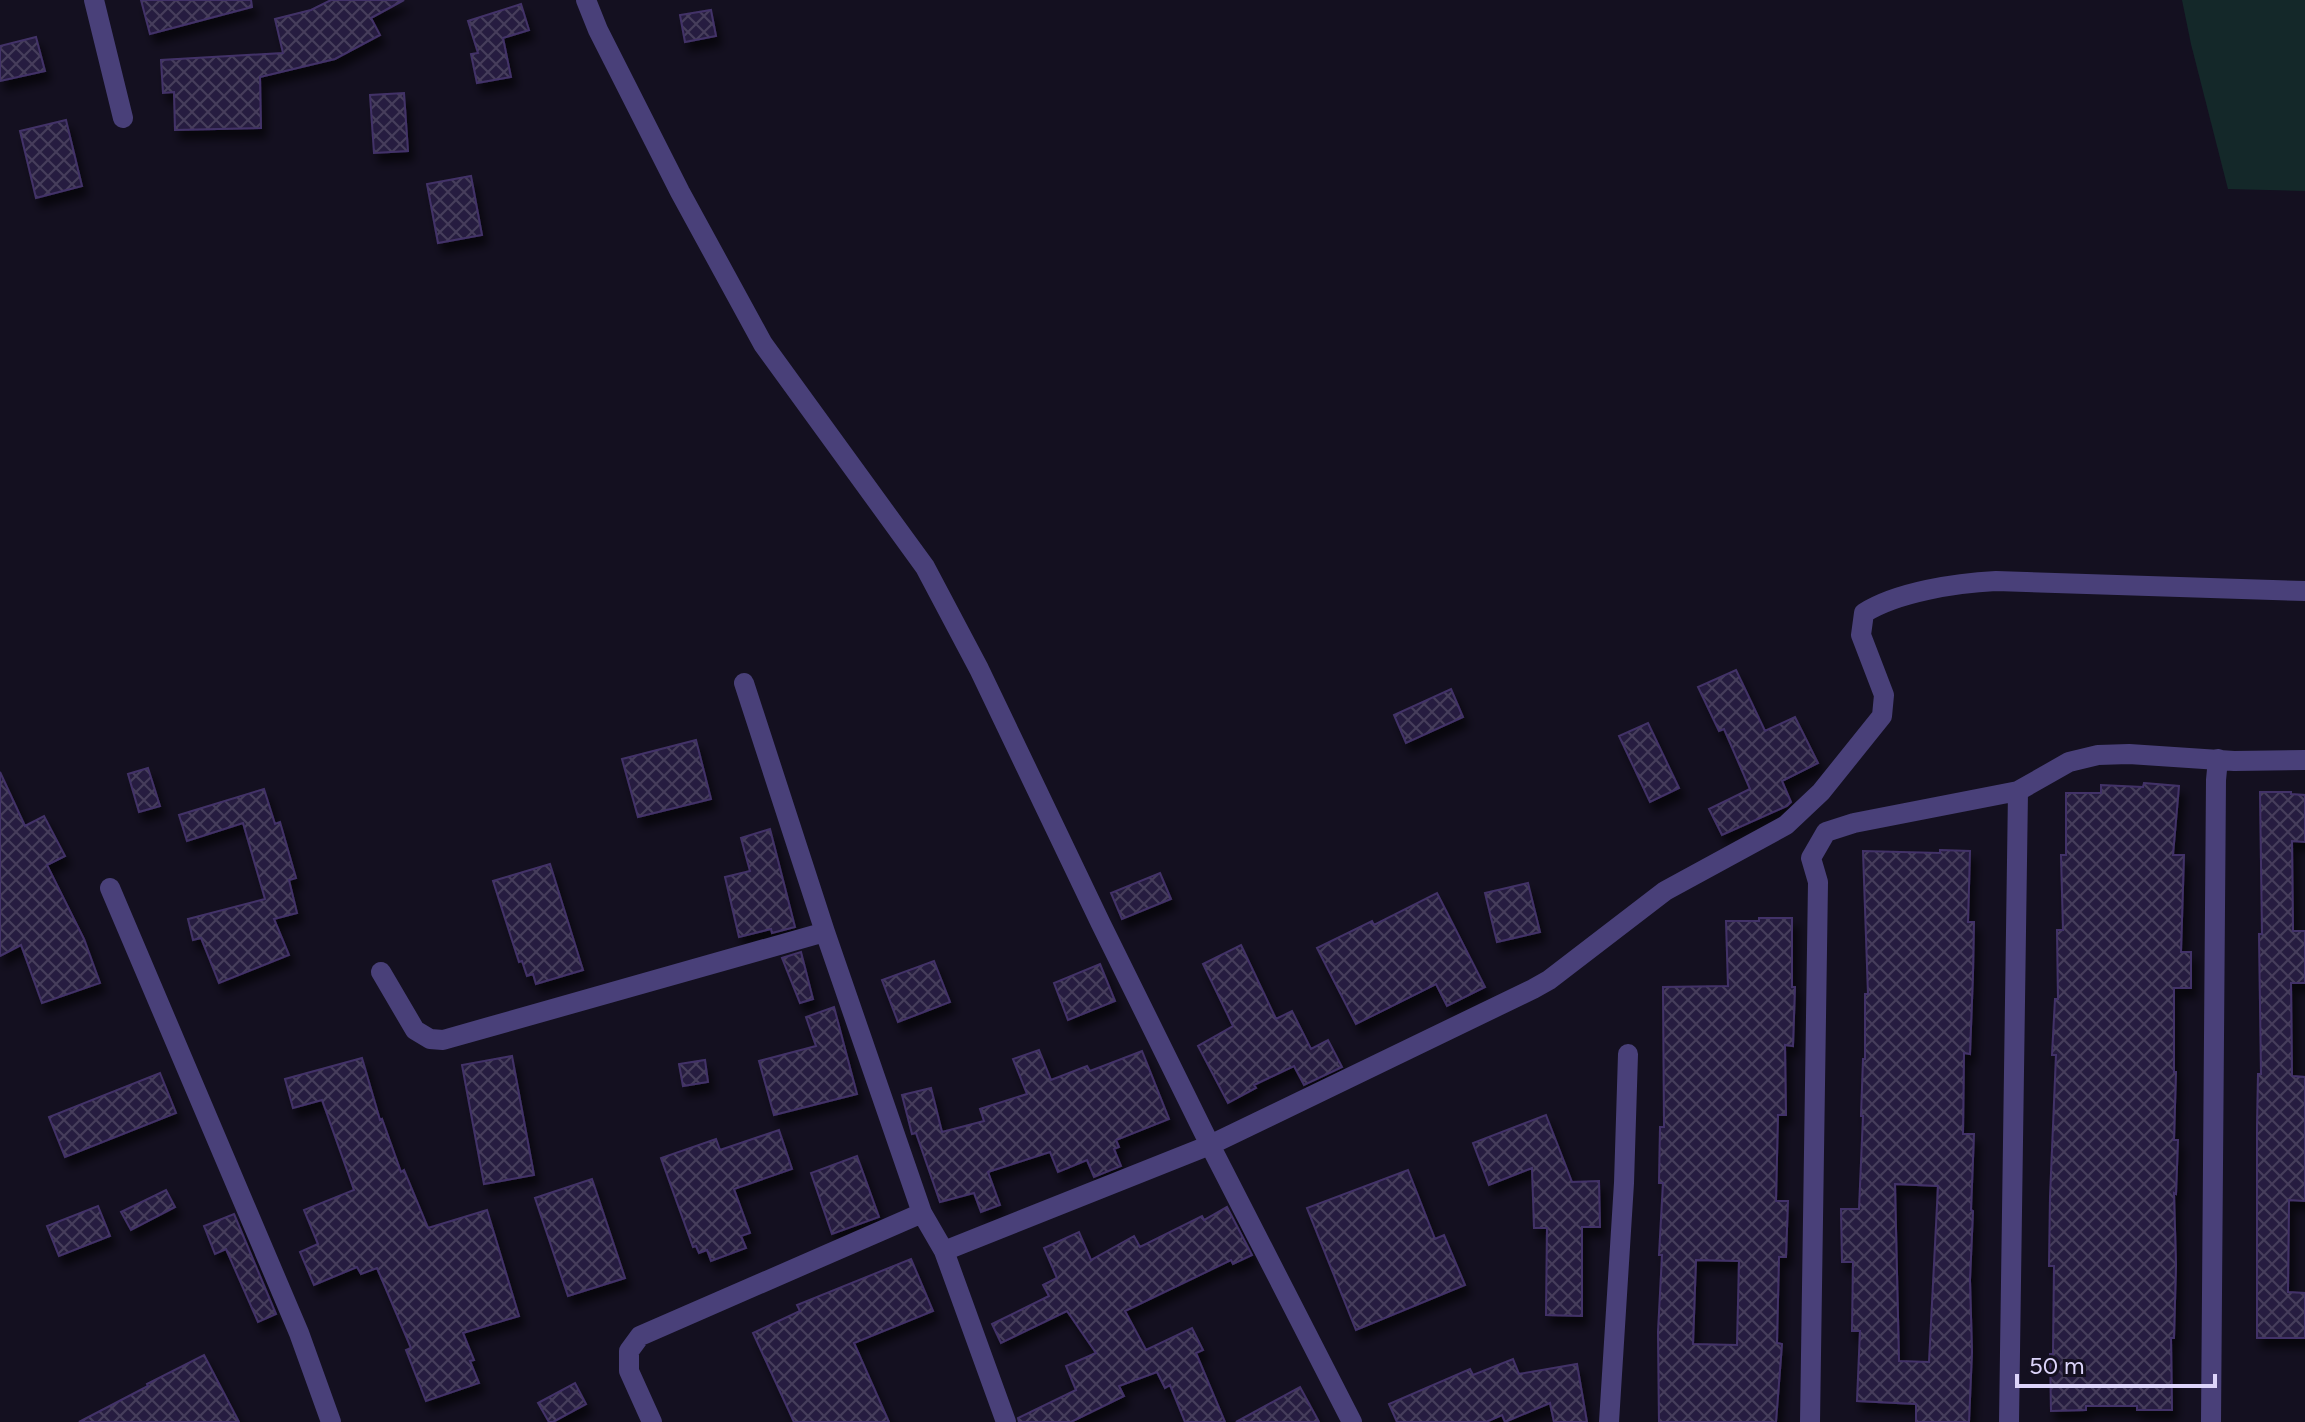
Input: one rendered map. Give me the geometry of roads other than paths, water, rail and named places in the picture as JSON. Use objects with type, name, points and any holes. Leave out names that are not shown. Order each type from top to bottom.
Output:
[{"type":"street","points":[[94,0],[123,118]]},
{"type":"street","points":[[586,0],[598,30],[680,192],[763,344],[925,567],[979,669],[1210,1145],[1352,1422]]},
{"type":"street","points":[[944,1251],[1210,1145],[1533,989],[1665,891],[1786,825],[1821,792],[1882,716],[1884,695],[1861,635],[1864,613],[1879,604],[1961,583],[1996,581],[2305,591]]},
{"type":"street","points":[[744,683],[825,932],[922,1213],[944,1251],[1006,1422]]},
{"type":"street","points":[[1810,1422],[1818,882],[1811,858],[1826,832],[1854,823],[2018,791],[2069,762],[2098,755],[2305,760]]},
{"type":"street","points":[[2211,1422],[2218,759]]},
{"type":"street","points":[[2009,1422],[2018,791]]},
{"type":"street","points":[[110,888],[299,1333],[331,1422]]},
{"type":"street","points":[[381,972],[415,1030],[430,1039],[443,1040],[825,932]]},
{"type":"street","points":[[1609,1422],[1624,1183],[1628,1054]]},
{"type":"street","points":[[652,1422],[629,1371],[629,1351],[640,1336],[922,1213]]}]
